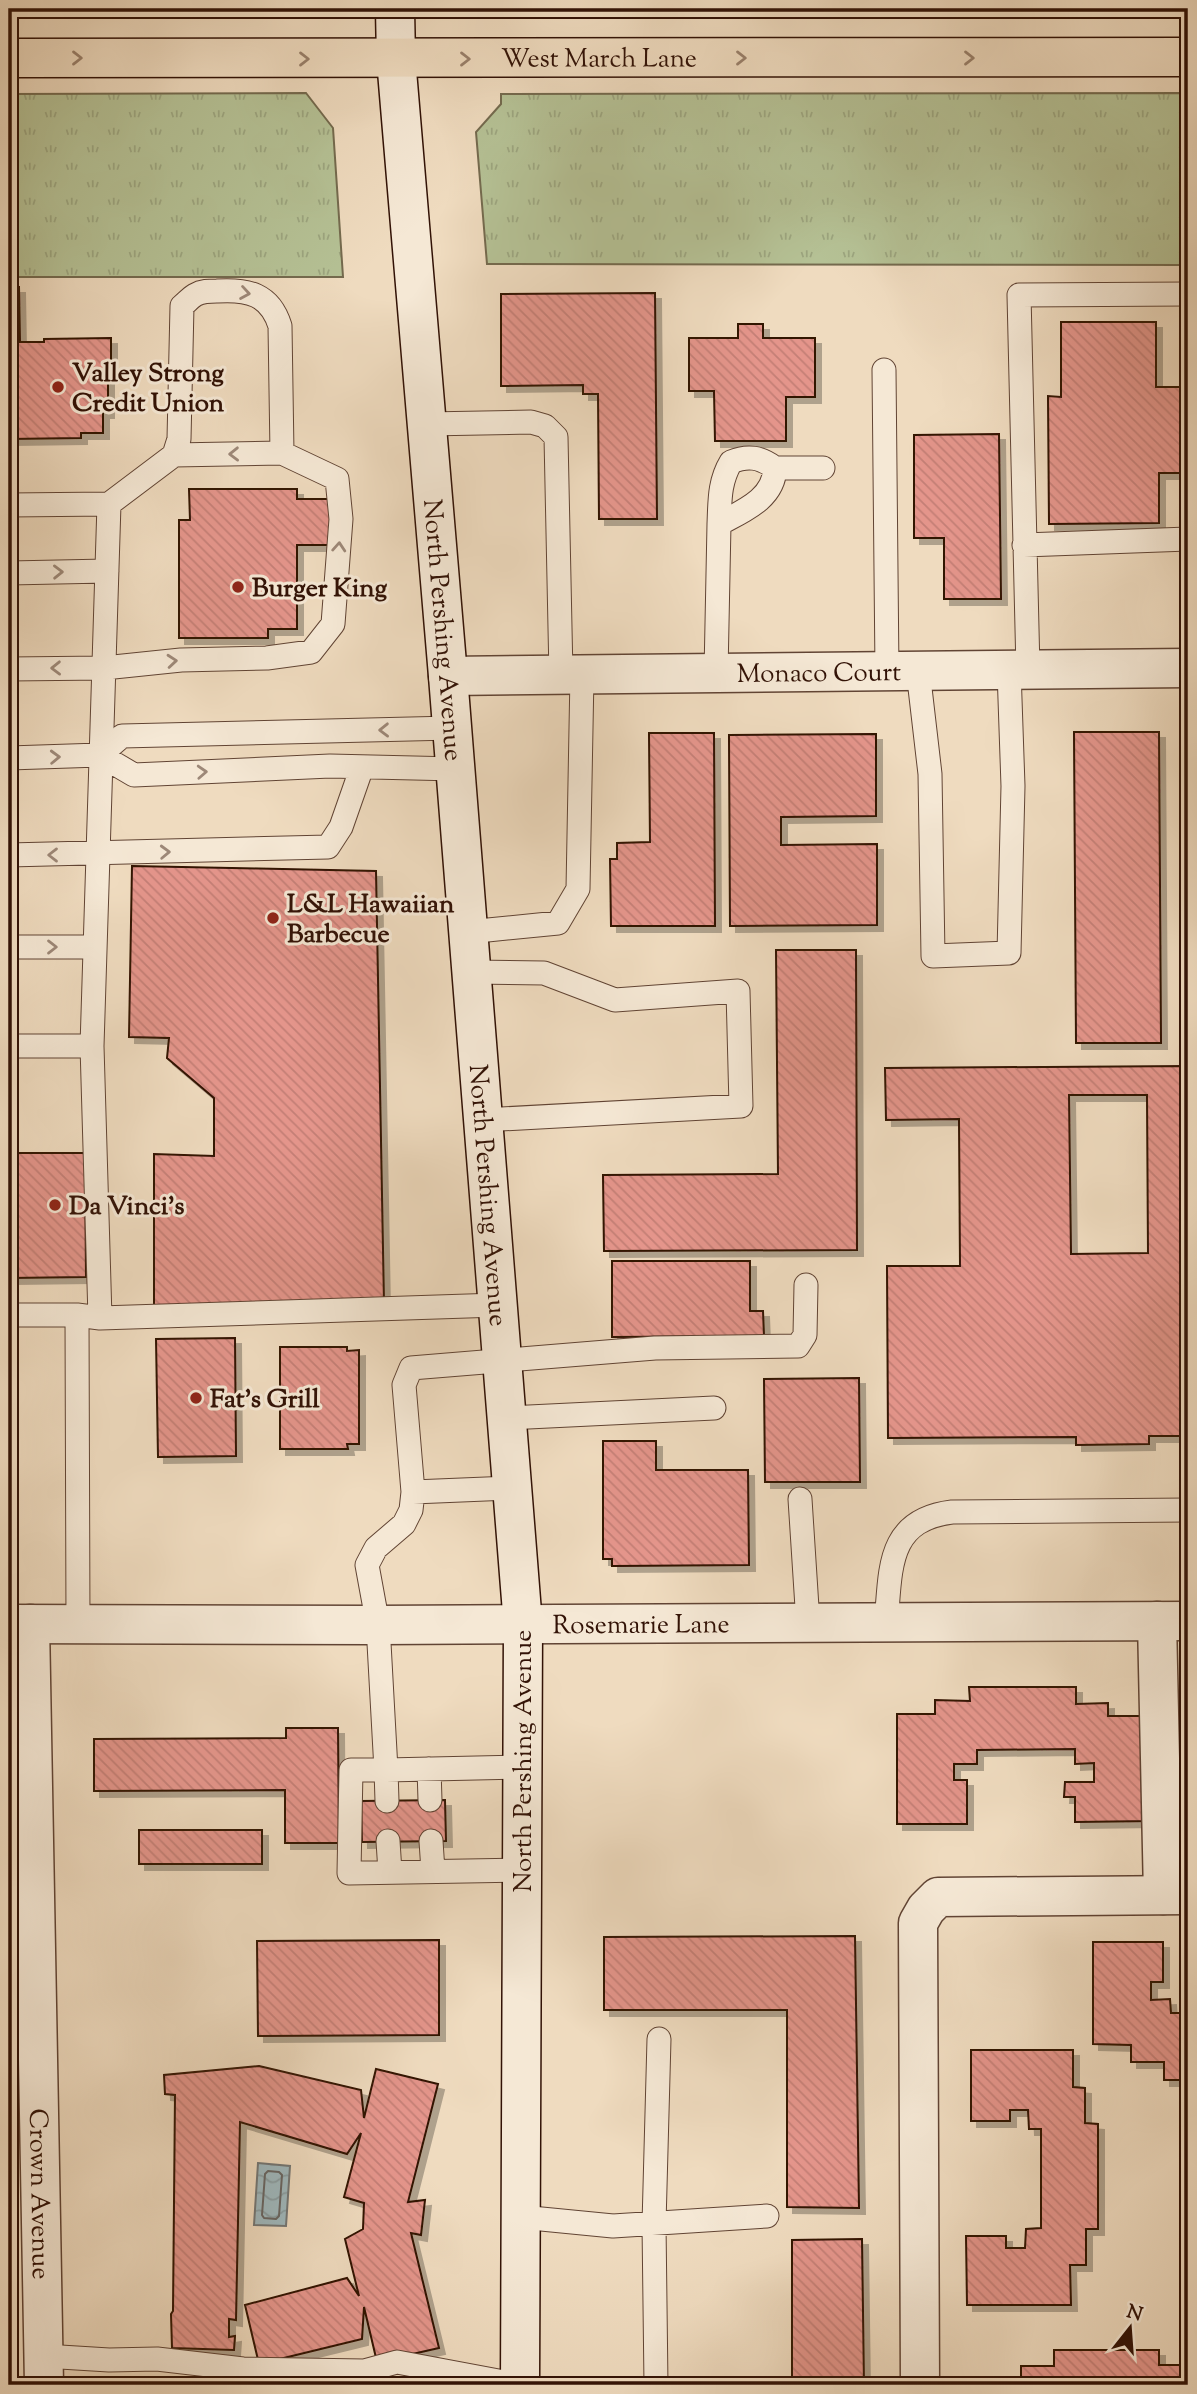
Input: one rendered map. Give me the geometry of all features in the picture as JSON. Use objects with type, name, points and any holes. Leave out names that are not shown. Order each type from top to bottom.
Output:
[{"type":"main road","name":"West March Lane","points":[[9,58],[1188,57]]},
{"type":"street","name":"North Pershing Avenue","points":[[395,9],[396,59],[456,769],[523,1625],[520,2385]]},
{"type":"street","name":"Monaco Court","points":[[448,676],[1188,668]]},
{"type":"street","name":"Rosemarie Lane","points":[[19,1624],[523,1625],[1173,1621]]},
{"type":"street","points":[[920,2385],[918,1923],[926,1909],[938,1897],[1176,1895],[1173,1621]]},
{"type":"street","name":"Crown Avenue","points":[[19,1624],[44,2371]]},
{"type":"lane","points":[[174,455],[179,439],[182,306],[195,295],[205,291],[225,290],[255,293],[275,312],[280,326],[282,453]]},
{"type":"lane","points":[[884,370],[902,671],[930,774],[933,956],[1009,953],[1013,786],[1024,545],[1019,295],[1188,294]]},
{"type":"lane","points":[[428,424],[531,422],[545,426],[556,437],[572,675],[578,890],[558,923],[468,932]]},
{"type":"lane","points":[[9,505],[108,504],[174,455],[282,453],[337,479],[341,519],[333,624],[311,652],[267,658],[181,660],[104,668],[9,669]]},
{"type":"lane","points":[[716,673],[722,477],[730,462],[744,457],[763,459],[775,468],[823,468]]},
{"type":"lane","points":[[719,524],[751,508],[765,494],[774,481],[775,468]]},
{"type":"lane","points":[[100,1318],[92,1046],[108,504]]},
{"type":"lane","points":[[1024,545],[1188,539]]},
{"type":"lane","points":[[9,573],[107,570]]},
{"type":"lane","points":[[100,755],[122,736],[452,728]]},
{"type":"lane","points":[[9,758],[100,755],[134,775],[362,767],[456,769]]},
{"type":"lane","points":[[9,855],[328,846],[341,828],[362,767]]},
{"type":"lane","points":[[9,947],[94,947]]},
{"type":"lane","points":[[472,972],[544,973],[614,1000],[738,991],[741,1106],[483,1120]]},
{"type":"lane","points":[[9,1046],[92,1046]]},
{"type":"lane","points":[[387,1801],[378,1625],[367,1565],[376,1548],[404,1524],[411,1510],[413,1492],[404,1385],[411,1368],[655,1348],[798,1346],[805,1335],[806,1285]]},
{"type":"lane","points":[[9,1315],[77,1315],[100,1318],[498,1305]]},
{"type":"lane","points":[[77,1315],[78,1625]]},
{"type":"lane","points":[[507,1418],[714,1408]]},
{"type":"lane","points":[[413,1492],[512,1488]]},
{"type":"lane","points":[[800,1499],[808,1623]]},
{"type":"lane","points":[[886,1623],[892,1562],[904,1534],[916,1522],[933,1514],[1188,1510]]},
{"type":"lane","points":[[522,1767],[351,1770],[349,1873],[522,1870]]},
{"type":"lane","points":[[429,1769],[430,1800]]},
{"type":"lane","points":[[388,1841],[390,1872]]},
{"type":"lane","points":[[431,1841],[433,1871]]},
{"type":"lane","points":[[656,2385],[654,2224],[659,2039]]},
{"type":"lane","points":[[521,2217],[613,2226],[767,2216]]},
{"type":"lane","points":[[44,2371],[109,2360],[157,2359],[243,2370],[364,2371],[397,2362],[520,2385]]},
{"type":"green space","points":[[306,93],[333,128],[343,277],[9,277],[9,94]]},
{"type":"green space","points":[[1188,93],[1188,265],[487,264],[476,132],[501,104],[501,94]]},
{"type":"water","points":[[258,2163],[290,2166],[286,2226],[254,2225]]},
{"type":"building","name":"Valley Strong Credit Union","points":[[9,287],[19,287],[20,342],[111,338],[108,412],[103,412],[103,433],[81,433],[81,438],[9,439]]},
{"type":"building","points":[[655,293],[657,519],[599,519],[598,394],[583,394],[583,385],[501,386],[501,294]]},
{"type":"building","points":[[1061,322],[1156,322],[1156,387],[1185,387],[1185,322],[1188,322],[1188,473],[1159,473],[1159,523],[1049,524],[1048,396],[1061,397]]},
{"type":"building","points":[[738,324],[763,324],[763,338],[815,338],[815,397],[786,397],[786,441],[715,441],[714,391],[689,391],[689,338],[738,338]]},
{"type":"building","points":[[999,434],[1001,599],[944,599],[944,538],[914,538],[914,435]]},
{"type":"building","name":"Burger King","points":[[189,489],[297,489],[297,499],[336,499],[336,545],[297,545],[297,629],[268,629],[268,638],[179,638],[179,520],[190,520]]},
{"type":"building","points":[[1074,732],[1159,732],[1161,1043],[1076,1043]]},
{"type":"building","points":[[649,733],[714,733],[715,926],[611,926],[610,859],[617,859],[617,843],[650,842]]},
{"type":"building","points":[[876,734],[876,816],[781,817],[781,845],[877,844],[877,925],[730,926],[729,735]]},
{"type":"building","points":[[132,866],[376,871],[384,1303],[154,1308],[154,1154],[214,1156],[214,1098],[167,1058],[169,1038],[129,1037]]},
{"type":"building","points":[[776,950],[856,950],[857,1250],[604,1251],[603,1175],[778,1174]]},
{"type":"building","points":[[1188,1066],[1188,1436],[1149,1436],[1149,1444],[1076,1445],[1076,1437],[888,1438],[887,1266],[960,1266],[959,1119],[886,1120],[885,1068]],"holes":[[[1069,1095],[1147,1095],[1148,1253],[1071,1254]]]},
{"type":"building","points":[[9,1153],[85,1153],[86,1277],[9,1278]]},
{"type":"building","points":[[612,1261],[750,1261],[750,1311],[763,1311],[764,1336],[612,1337]]},
{"type":"building","name":"Fat's Grill","points":[[235,1338],[236,1456],[158,1457],[156,1339]]},
{"type":"building","points":[[280,1347],[347,1347],[347,1351],[359,1350],[359,1444],[347,1444],[348,1449],[280,1449]]},
{"type":"building","points":[[11,1353],[11,1421],[9,1421]]},
{"type":"building","points":[[859,1378],[860,1482],[765,1482],[764,1379]]},
{"type":"building","points":[[603,1441],[656,1441],[656,1470],[748,1470],[749,1565],[612,1566],[612,1559],[603,1559]]},
{"type":"building","points":[[969,1687],[1076,1687],[1076,1704],[1108,1703],[1108,1716],[1147,1716],[1152,1821],[1075,1822],[1075,1797],[1064,1797],[1065,1782],[1094,1782],[1094,1763],[1075,1764],[1075,1749],[977,1750],[977,1764],[954,1764],[954,1780],[967,1780],[967,1824],[897,1824],[897,1714],[935,1714],[935,1700],[970,1701]]},
{"type":"building","points":[[286,1728],[338,1728],[339,1843],[285,1843],[285,1790],[94,1791],[94,1739],[286,1738]]},
{"type":"building","points":[[445,1800],[446,1841],[362,1842],[361,1801]]},
{"type":"building","points":[[139,1830],[262,1830],[262,1864],[139,1864]]},
{"type":"building","points":[[855,1936],[859,2208],[787,2207],[787,2010],[604,2010],[604,1937]]},
{"type":"building","points":[[439,1940],[439,2035],[258,2036],[257,1941]]},
{"type":"building","points":[[1093,1942],[1163,1942],[1163,1982],[1151,1982],[1151,2000],[1170,1999],[1171,2013],[1188,2013],[1188,2080],[1164,2080],[1164,2062],[1131,2062],[1131,2045],[1093,2044]]},
{"type":"building","points":[[971,2050],[1073,2050],[1073,2087],[1085,2088],[1085,2123],[1098,2124],[1098,2229],[1086,2229],[1086,2265],[1070,2265],[1071,2305],[967,2305],[966,2236],[1006,2236],[1006,2248],[1025,2248],[1026,2229],[1041,2228],[1041,2129],[1029,2129],[1028,2110],[1010,2110],[1010,2121],[971,2121]]},
{"type":"building","points":[[259,2066],[361,2090],[364,2118],[376,2069],[438,2084],[408,2202],[425,2200],[421,2235],[411,2233],[439,2348],[377,2362],[364,2307],[362,2339],[259,2364],[245,2305],[347,2278],[359,2296],[345,2239],[363,2229],[364,2203],[344,2197],[361,2133],[347,2154],[240,2122],[236,2320],[229,2319],[229,2337],[235,2336],[234,2350],[172,2348],[175,2095],[165,2094],[164,2075]]},
{"type":"building","points":[[862,2239],[864,2385],[792,2385],[792,2240]]},
{"type":"building","points":[[1054,2350],[1159,2350],[1159,2365],[1188,2365],[1188,2385],[978,2385],[978,2381],[1021,2380],[1021,2366],[1054,2366]]},
{"type":"building","points":[[436,2381],[436,2385],[166,2385],[166,2382]]},
{"type":"place","name":"Valley Strong Credit Union","points":[[58,387]]},
{"type":"place","name":"Burger King","points":[[238,587]]},
{"type":"place","name":"L&L Hawaiian Barbecue","points":[[273,918]]},
{"type":"place","name":"Da Vinci's","points":[[55,1205]]},
{"type":"place","name":"Fat's Grill","points":[[196,1398]]}]
